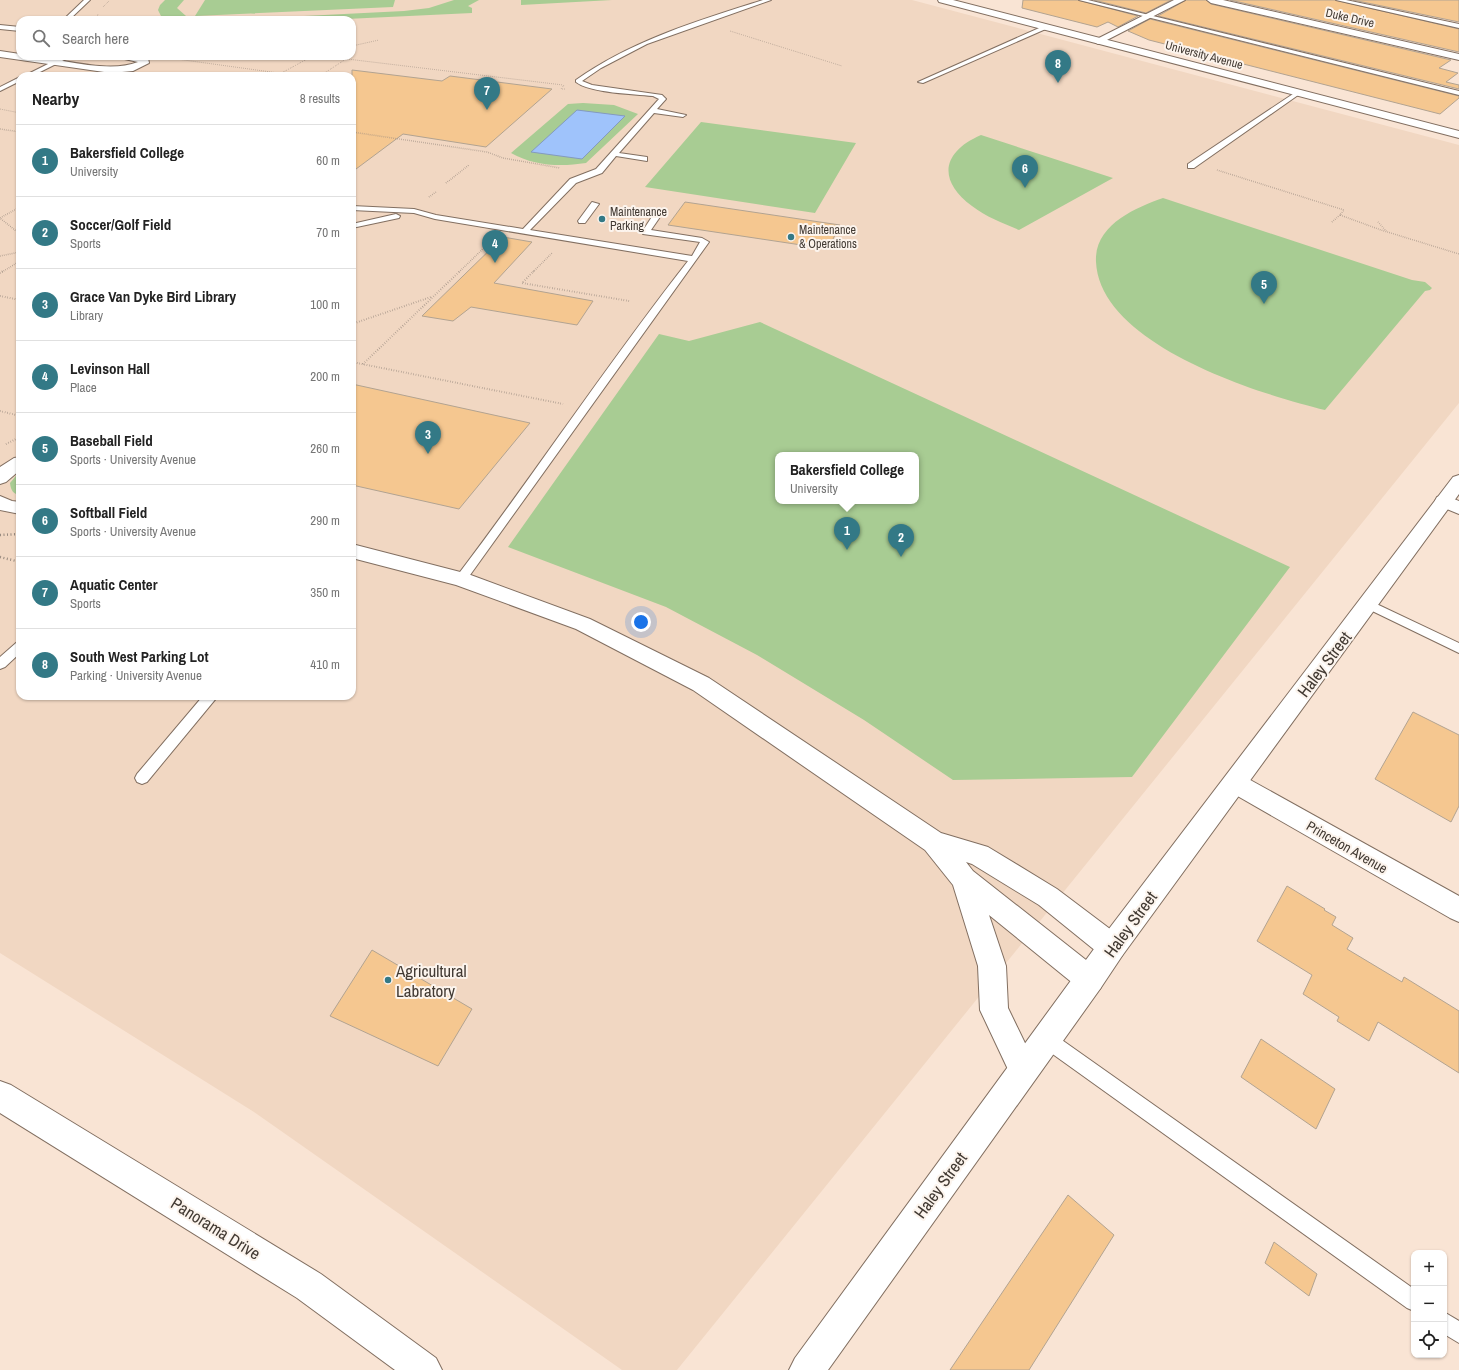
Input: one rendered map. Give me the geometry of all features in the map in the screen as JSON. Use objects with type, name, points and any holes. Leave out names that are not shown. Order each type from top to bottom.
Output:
[{"type":"street","name":"University Avenue","points":[[942,0],[1459,135]]},
{"type":"street","points":[[1098,41],[1181,0]]},
{"type":"street","name":"Duke Drive","points":[[1211,0],[1459,57]]},
{"type":"street","points":[[0,54],[16,56]]},
{"type":"street","points":[[42,60],[120,70],[129,69],[144,63],[144,60]]},
{"type":"street","points":[[0,478],[6,471],[16,465]]},
{"type":"street","name":"Haley Street","points":[[807,1370],[1023,1070],[1090,980],[1112,947],[1368,604],[1451,504],[1459,481]]},
{"type":"street","points":[[0,502],[8,507],[16,508]]},
{"type":"street","points":[[356,552],[461,579],[583,624],[701,684],[934,842],[964,879],[1090,980]]},
{"type":"street","name":"Princeton Avenue","points":[[1235,783],[1459,910]]},
{"type":"street","points":[[934,842],[979,855],[1048,897],[1112,947]]},
{"type":"street","points":[[964,879],[992,966],[994,1010],[1023,1070]]},
{"type":"street","name":"Panorama Drive","points":[[0,1096],[309,1286],[424,1370]]},
{"type":"lane","points":[[70,16],[87,0]]},
{"type":"lane","points":[[525,231],[573,181],[593,174],[614,154],[654,111],[663,99],[660,96],[591,87],[578,81],[599,65],[644,43],[768,0]]},
{"type":"lane","points":[[1082,0],[1459,93]]},
{"type":"lane","points":[[1339,0],[1459,26]]},
{"type":"lane","points":[[0,27],[16,29]]},
{"type":"lane","points":[[921,82],[1046,27]]},
{"type":"lane","points":[[35,72],[60,60]]},
{"type":"lane","points":[[0,89],[16,81]]},
{"type":"lane","points":[[1192,164],[1298,93]]},
{"type":"lane","points":[[654,111],[683,115]]},
{"type":"lane","points":[[614,154],[644,158]]},
{"type":"lane","points":[[582,221],[595,204]]},
{"type":"lane","points":[[356,208],[414,211],[424,214],[694,259]]},
{"type":"lane","points":[[356,225],[387,217],[424,214]]},
{"type":"lane","points":[[461,579],[486,547],[583,408],[694,259],[705,242],[702,240],[646,232],[658,214]]},
{"type":"lane","points":[[1368,604],[1459,648]]},
{"type":"lane","points":[[0,664],[16,650]]},
{"type":"lane","points":[[142,778],[208,700]]},
{"type":"lane","points":[[1046,1039],[1411,1299]]},
{"type":"lane","points":[[1447,1324],[1459,1333]]},
{"type":"path","points":[[727,30],[842,66]]},
{"type":"path","points":[[356,45],[379,40]]},
{"type":"path","points":[[187,60],[274,72]]},
{"type":"path","points":[[283,72],[305,60]]},
{"type":"path","points":[[326,72],[345,60]]},
{"type":"path","points":[[355,60],[564,85]]},
{"type":"path","points":[[568,89],[561,89],[569,81]]},
{"type":"path","points":[[0,109],[16,112]]},
{"type":"path","points":[[0,129],[16,131]]},
{"type":"path","points":[[356,133],[487,152],[502,158],[565,168]]},
{"type":"path","points":[[1192,164],[1344,210],[1332,222]]},
{"type":"path","points":[[446,183],[469,165]]},
{"type":"path","points":[[16,210],[0,218],[16,231]]},
{"type":"path","points":[[1340,215],[1387,232],[1459,254]]},
{"type":"path","points":[[1378,222],[1387,232]]},
{"type":"path","points":[[363,364],[494,239]]},
{"type":"path","points":[[556,249],[522,283],[629,301]]},
{"type":"path","points":[[0,256],[16,253]]},
{"type":"path","points":[[0,273],[16,263]]},
{"type":"path","points":[[0,296],[16,299]]},
{"type":"path","points":[[356,323],[432,297]]},
{"type":"path","points":[[356,363],[583,408]]},
{"type":"path","points":[[0,411],[16,415]]},
{"type":"path","points":[[0,448],[16,438]]},
{"type":"path","points":[[0,535],[16,534]]},
{"type":"path","points":[[0,557],[16,561]]},
{"type":"shaded area","points":[[0,0],[912,0],[1459,145],[1459,403],[677,1370],[622,1370],[254,1112],[0,953]]},
{"type":"green space","points":[[165,0],[184,0],[177,8],[186,16],[161,16],[158,10],[160,5]]},
{"type":"green space","points":[[205,0],[395,0],[393,7],[195,16]]},
{"type":"green space","points":[[454,0],[479,0],[468,6],[472,8],[472,13],[356,19],[356,16],[303,16],[404,11],[429,8]]},
{"type":"green space","points":[[521,0],[612,0],[521,5]]},
{"type":"green space","points":[[583,103],[614,105],[638,114],[586,163],[557,165],[538,163],[529,161],[511,153],[568,104]]},
{"type":"green space","points":[[701,122],[856,143],[815,213],[645,187]]},
{"type":"green space","points":[[981,135],[1113,178],[1019,230],[977,210],[961,196],[953,186],[949,177],[949,167],[952,158],[958,150],[968,142]]},
{"type":"green space","points":[[1163,198],[1412,280],[1425,282],[1432,288],[1425,291],[1325,410],[1262,392],[1187,361],[1153,341],[1124,318],[1104,292],[1096,262],[1097,249],[1102,238],[1109,228],[1118,220],[1140,207]]},
{"type":"green space","points":[[760,322],[1290,567],[1132,777],[953,780],[864,720],[757,655],[666,607],[508,547],[659,334],[689,341]]},
{"type":"green space","points":[[16,476],[16,494],[11,488],[10,483]]},
{"type":"water","points":[[577,110],[625,116],[582,159],[531,152]]},
{"type":"building","points":[[1023,0],[1078,0],[1138,16],[1118,27],[1108,22],[1097,27],[1022,8]]},
{"type":"building","points":[[1094,0],[1171,0],[1146,13]]},
{"type":"building","points":[[1186,0],[1206,0],[1211,4],[1451,60],[1439,68],[1458,73],[1446,82],[1459,85],[1459,89],[1158,16]]},
{"type":"building","points":[[1230,0],[1335,0],[1459,29],[1459,52]]},
{"type":"building","points":[[1353,0],[1459,0],[1459,22]]},
{"type":"building","points":[[1150,19],[1459,96],[1459,98],[1440,114],[1149,40],[1128,31]]},
{"type":"building","points":[[352,70],[442,81],[450,76],[552,89],[486,147],[403,134],[356,169],[356,72],[352,72]]},
{"type":"building","name":"Maintenance & Operations","points":[[685,202],[840,225],[828,249],[668,225]]},
{"type":"building","points":[[503,237],[532,242],[494,283],[593,301],[577,325],[471,307],[453,321],[422,316]]},
{"type":"building","points":[[356,385],[530,423],[459,509],[356,486]]},
{"type":"building","points":[[1413,712],[1459,735],[1459,806],[1451,822],[1375,779]]},
{"type":"building","points":[[1287,886],[1336,917],[1332,925],[1353,938],[1347,949],[1402,982],[1404,977],[1459,1011],[1459,1073],[1378,1022],[1369,1041],[1337,1021],[1339,1017],[1303,994],[1312,975],[1257,941]]},
{"type":"building","name":"Agricultural Labratory","points":[[372,950],[472,1009],[438,1066],[330,1016]]},
{"type":"building","points":[[1261,1039],[1335,1089],[1316,1129],[1241,1077]]},
{"type":"building","points":[[1068,1195],[1114,1235],[1029,1370],[950,1370]]},
{"type":"building","points":[[1274,1242],[1317,1274],[1309,1296],[1265,1263]]},
{"type":"place","name":"South West Parking Lot","points":[[1058,83]]},
{"type":"place","name":"Aquatic Center","points":[[487,110]]},
{"type":"place","name":"Softball Field","points":[[1025,188]]},
{"type":"place","name":"Maintenance Parking","points":[[602,219]]},
{"type":"place","name":"Maintenance & Operations","points":[[791,237]]},
{"type":"place","name":"Levinson Hall","points":[[495,263]]},
{"type":"place","name":"Baseball Field","points":[[1264,304]]},
{"type":"place","name":"Grace Van Dyke Bird Library","points":[[428,454]]},
{"type":"place","name":"Bakersfield College","points":[[847,550]]},
{"type":"place","name":"Soccer/Golf Field","points":[[901,557]]},
{"type":"place","name":"Agricultural Labratory","points":[[388,980]]}]
